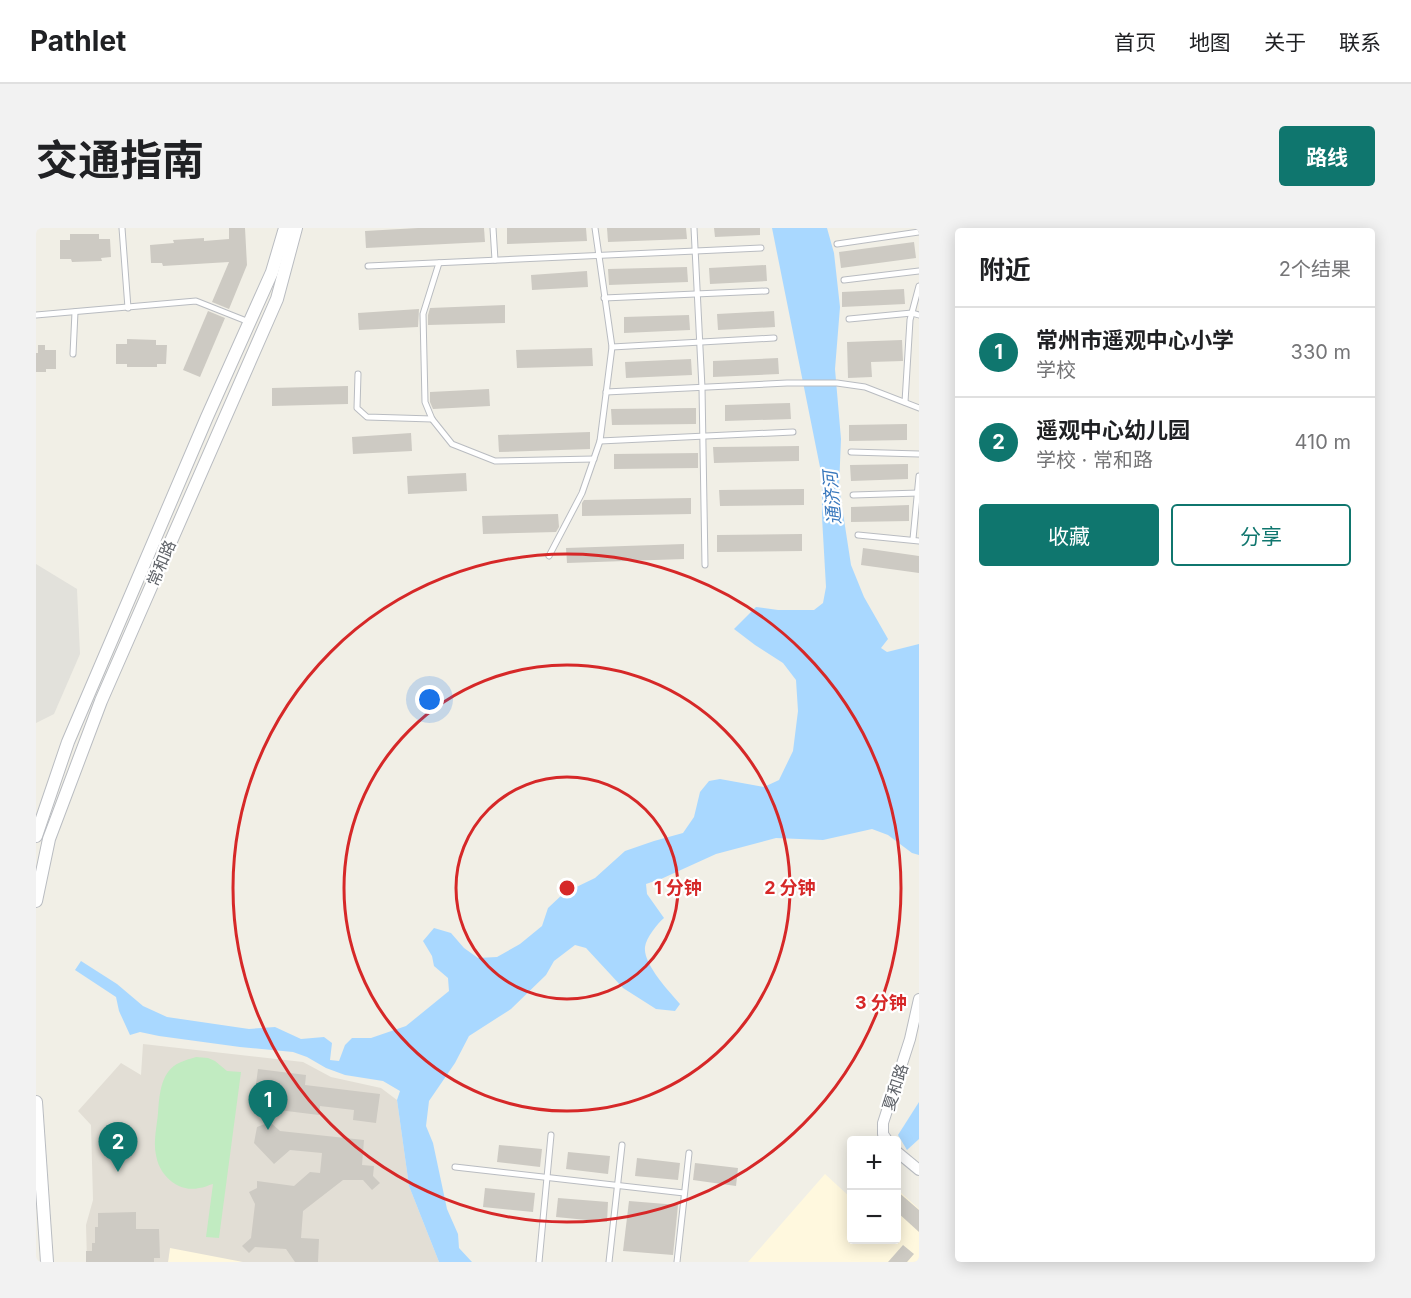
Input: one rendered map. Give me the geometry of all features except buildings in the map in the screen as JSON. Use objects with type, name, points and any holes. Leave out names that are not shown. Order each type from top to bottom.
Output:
[{"type":"street","name":"常和路","points":[[36,836],[69,742],[207,417],[272,272],[285,228]]},
{"type":"street","name":"常和路","points":[[36,901],[49,839],[101,701],[277,299],[296,228]]},
{"type":"street","name":"夏和路","points":[[884,1136],[883,1123],[910,1039],[919,999]]},
{"type":"street","points":[[36,1102],[47,1262]]},
{"type":"street","points":[[901,1154],[919,1170]]},
{"type":"lane","points":[[122,228],[128,308]]},
{"type":"lane","points":[[494,228],[495,260]]},
{"type":"lane","points":[[549,556],[582,493],[600,441],[612,347],[595,228]]},
{"type":"lane","points":[[694,228],[702,388],[705,566]]},
{"type":"lane","points":[[837,244],[919,232]]},
{"type":"lane","points":[[368,266],[761,248]]},
{"type":"lane","points":[[439,263],[423,314],[425,402],[432,418],[452,444],[495,461],[594,459]]},
{"type":"lane","points":[[844,280],[919,271]]},
{"type":"lane","points":[[905,402],[910,320],[919,286]]},
{"type":"lane","points":[[604,298],[766,291]]},
{"type":"lane","points":[[36,315],[196,301],[249,322]]},
{"type":"lane","points":[[73,354],[75,312]]},
{"type":"lane","points":[[849,319],[919,315]]},
{"type":"lane","points":[[612,347],[774,338]]},
{"type":"lane","points":[[358,374],[357,408],[367,417],[432,418]]},
{"type":"lane","points":[[606,392],[837,382],[865,387],[919,408]]},
{"type":"lane","points":[[600,441],[793,432]]},
{"type":"lane","points":[[851,452],[919,454]]},
{"type":"lane","points":[[858,535],[916,540],[919,477]]},
{"type":"lane","points":[[853,495],[918,493]]},
{"type":"lane","points":[[538,1262],[551,1135]]},
{"type":"lane","points":[[609,1262],[622,1145]]},
{"type":"lane","points":[[677,1262],[689,1153]]},
{"type":"lane","points":[[454,1167],[684,1193]]},
{"type":"shaded area","points":[[36,564],[77,589],[80,654],[54,714],[36,723]]},
{"type":"shaded area","points":[[143,1044],[303,1062],[331,1077],[381,1088],[397,1100],[409,1186],[439,1262],[243,1262],[170,1248],[168,1262],[87,1262],[86,1225],[93,1200],[91,1125],[78,1111],[121,1063],[141,1075]]},
{"type":"shaded area","points":[[825,1174],[847,1194],[847,1244],[901,1244],[901,1193],[919,1209],[919,1262],[748,1262]]},
{"type":"shaded area","points":[[170,1247],[237,1260],[243,1262],[168,1262]]},
{"type":"green space","points":[[196,1057],[215,1061],[227,1071],[241,1072],[219,1238],[206,1237],[213,1184],[191,1189],[177,1185],[165,1176],[155,1150],[159,1097],[163,1081],[174,1066]]},
{"type":"water","name":"通济河","points":[[772,228],[827,228],[834,253],[840,307],[835,369],[841,439],[839,487],[851,565],[864,597],[888,639],[881,648],[887,652],[919,644],[919,855],[912,853],[888,835],[872,829],[823,840],[776,838],[716,854],[646,884],[647,894],[664,918],[647,940],[645,954],[652,969],[680,1004],[675,1011],[656,1009],[623,988],[586,948],[575,945],[554,961],[546,975],[511,1009],[469,1036],[455,1063],[429,1101],[426,1126],[433,1143],[447,1209],[458,1234],[459,1248],[472,1262],[439,1262],[409,1186],[397,1100],[400,1091],[383,1081],[345,1075],[293,1052],[240,1047],[140,1032],[130,1035],[119,1011],[116,997],[75,970],[81,961],[117,984],[143,1006],[167,1017],[249,1029],[275,1027],[301,1039],[324,1037],[332,1043],[330,1060],[339,1061],[345,1045],[352,1038],[371,1038],[406,1026],[449,991],[448,978],[434,966],[432,956],[423,941],[434,928],[451,933],[464,948],[478,958],[497,957],[520,944],[542,926],[548,908],[564,893],[595,878],[625,851],[683,833],[694,817],[700,792],[709,781],[720,779],[764,787],[779,780],[793,751],[798,711],[796,680],[783,663],[734,629],[756,607],[778,610],[814,610],[823,603],[826,587],[822,477]]},
{"type":"water","points":[[919,1102],[919,1139],[907,1150],[901,1136],[898,1135]]},
{"type":"place","name":"常州市遥观中心小学","points":[[268,1130]]},
{"type":"place","name":"遥观中心幼儿园","points":[[118,1172]]}]
